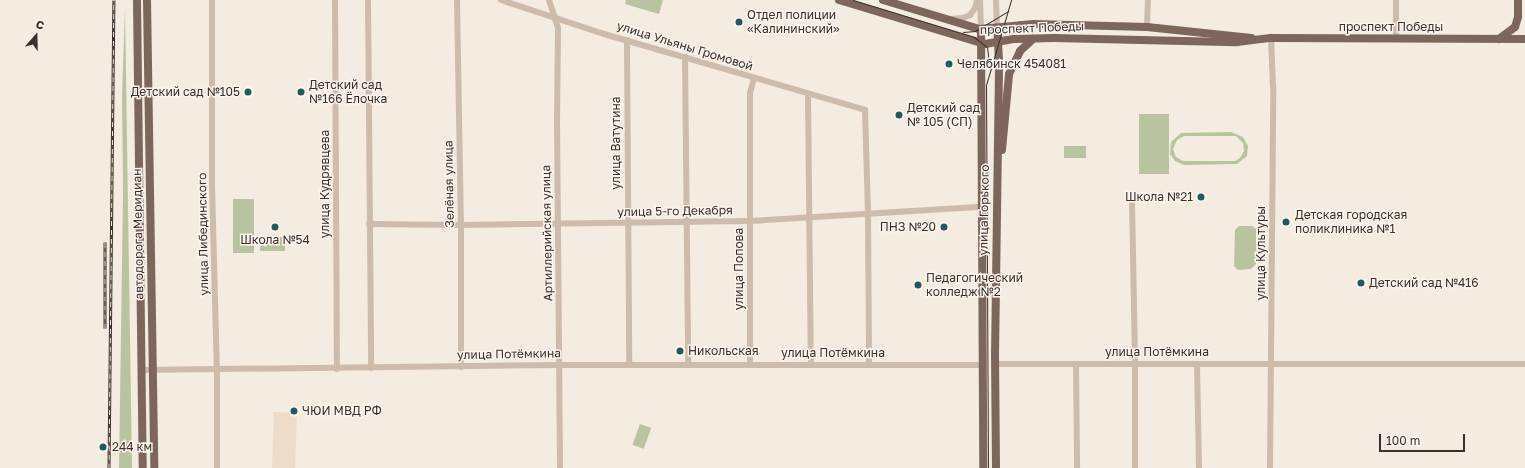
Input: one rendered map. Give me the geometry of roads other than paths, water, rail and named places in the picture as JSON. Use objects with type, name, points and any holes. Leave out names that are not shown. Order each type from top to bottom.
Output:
[{"type":"main road","name":"автодорога Меридиан","points":[[147,0],[154,468]]},
{"type":"main road","name":"проспект Победы","points":[[839,0],[982,43],[998,43],[1014,39],[1034,38],[1237,42],[1271,38],[1525,39]]},
{"type":"main road","name":"проспект Победы","points":[[883,0],[981,29],[1034,24],[1147,27],[1238,35],[1257,39]]},
{"type":"main road","points":[[1499,40],[1509,33],[1514,27],[1518,17],[1518,0]]},
{"type":"main road","name":"автодорога Меридиан","points":[[136,2],[143,468]]},
{"type":"main road","name":"улица Горького","points":[[996,468],[995,364],[997,28]]},
{"type":"main road","name":"улица Горького","points":[[981,29],[983,468]]},
{"type":"main road","points":[[997,172],[1002,155],[1009,74],[1020,51],[1034,38]]},
{"type":"main road","points":[[982,260],[996,261]]},
{"type":"main road","name":"улица Потёмкина","points":[[982,364],[995,364]]},
{"type":"street","name":"улица Либединского","points":[[212,0],[212,185],[217,370],[217,468]]},
{"type":"street","name":"улица Кудрявцева","points":[[335,0],[337,369]]},
{"type":"street","points":[[368,0],[371,368]]},
{"type":"street","name":"Зелёная улица","points":[[456,0],[461,225],[461,367]]},
{"type":"street","name":"улица Ульяны Громовой","points":[[501,0],[685,58],[865,110],[868,214]]},
{"type":"street","name":"Артиллерийская улица","points":[[549,0],[553,17],[558,28],[560,468]]},
{"type":"street","name":"улица Горького","points":[[945,19],[963,18],[970,15],[979,0]]},
{"type":"street","name":"улица Горького","points":[[979,0],[981,29]]},
{"type":"street","name":"улица Горького","points":[[996,0],[997,28]]},
{"type":"street","points":[[1147,27],[1148,0]]},
{"type":"street","points":[[1396,0],[1396,39]]},
{"type":"street","name":"улица Культуры","points":[[1270,468],[1273,87],[1271,38]]},
{"type":"street","name":"улица Ватутина","points":[[627,40],[629,365]]},
{"type":"street","points":[[685,58],[688,365]]},
{"type":"street","name":"улица Попова","points":[[750,365],[750,93],[754,78]]},
{"type":"street","points":[[808,94],[811,365]]},
{"type":"street","points":[[1132,202],[1135,468]]},
{"type":"street","name":"улица 5-го Декабря","points":[[369,224],[461,225],[750,221],[982,207]]},
{"type":"street","points":[[868,214],[869,365]]},
{"type":"street","name":"улица Потёмкина","points":[[142,370],[337,369],[559,365],[982,364]]},
{"type":"street","name":"улица Потёмкина","points":[[995,364],[1525,364]]},
{"type":"street","points":[[1076,364],[1076,468]]},
{"type":"street","points":[[1197,364],[1199,468]]},
{"type":"tram line","points":[[853,0],[974,37],[987,47],[989,63]]},
{"type":"tram line","points":[[988,468],[986,85],[1011,0]]},
{"type":"tram line","points":[[963,32],[975,31],[1008,11]]},
{"type":"railway","points":[[109,468],[114,0]]},
{"type":"railway","points":[[105,242],[105,328]]},
{"type":"place","name":"Отдел полиции «Калининский»","points":[[739,22]]},
{"type":"place","name":"Челябинск 454081","points":[[949,64]]},
{"type":"place","name":"Детский сад №105","points":[[248,92]]},
{"type":"place","name":"Детский сад №166 Ёлочка","points":[[301,92]]},
{"type":"place","name":"Детский сад № 105 (СП)","points":[[899,115]]},
{"type":"place","name":"Школа №21","points":[[1201,197]]},
{"type":"place","name":"Детская городская поликлиника №1","points":[[1286,222]]},
{"type":"place","name":"Школа №54","points":[[275,227]]},
{"type":"place","name":"ПНЗ №20","points":[[944,227]]},
{"type":"place","name":"Детский сад №416","points":[[1361,283]]},
{"type":"place","name":"Педагогический колледж №2","points":[[918,285]]},
{"type":"place","name":"Никольская","points":[[680,351]]},
{"type":"place","name":"ЧЮИ МВД РФ","points":[[294,411]]},
{"type":"place","name":"244 км","points":[[103,447]]}]
